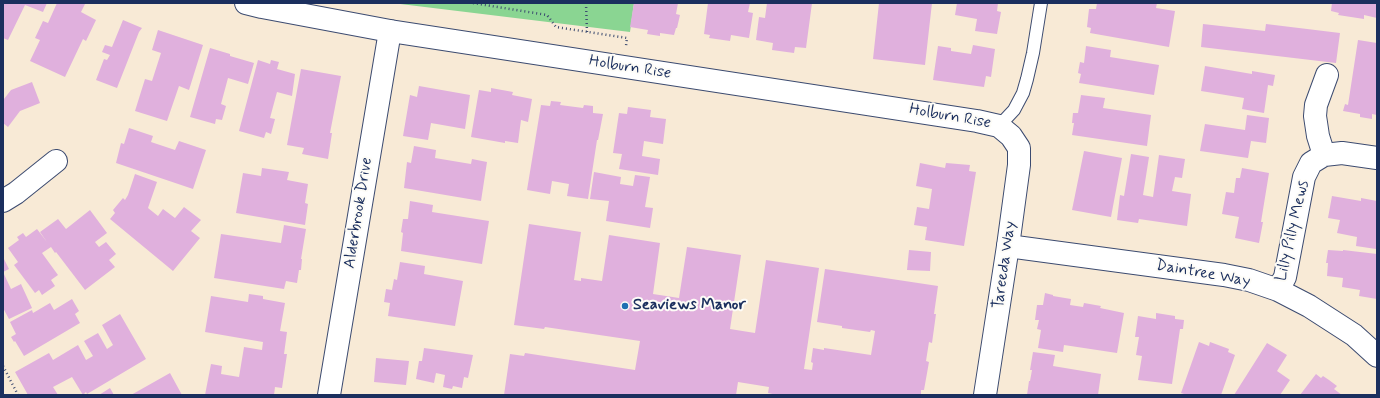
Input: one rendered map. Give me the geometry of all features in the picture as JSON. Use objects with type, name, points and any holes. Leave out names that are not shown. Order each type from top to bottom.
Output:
[{"type":"street","name":"Holburn Rise","points":[[246,3],[390,31],[969,120],[1005,131]]},
{"type":"street","name":"Alderbrook Drive","points":[[329,395],[390,31]]},
{"type":"street","points":[[1327,75],[1316,105],[1315,116],[1318,136],[1324,155],[1342,153],[1377,158]]},
{"type":"street","name":"Tareeda Way","points":[[985,395],[1019,165],[1018,148],[1005,131]]},
{"type":"street","name":"Lilly Pilly Mews","points":[[1278,290],[1285,277],[1304,177],[1311,163],[1324,155]]},
{"type":"street","points":[[3,201],[16,193],[56,161]]},
{"type":"street","name":"Daintree Way","points":[[1008,246],[1249,280],[1278,290],[1309,306],[1354,335],[1377,356]]},
{"type":"lane","points":[[1005,131],[1023,93],[1041,3]]},
{"type":"path","points":[[473,3],[547,15],[556,27],[627,38],[622,66]]},
{"type":"path","points":[[586,3],[587,32]]},
{"type":"path","points":[[3,366],[18,395]]},
{"type":"green space","points":[[392,3],[634,3],[630,32]]},
{"type":"building","points":[[3,3],[47,3],[43,12],[25,5],[8,40],[3,38]]},
{"type":"building","points":[[57,3],[84,3],[85,4],[81,12],[96,20],[86,41],[83,39],[65,77],[30,61],[40,40],[35,38],[43,21],[48,23]]},
{"type":"building","points":[[634,3],[678,3],[676,14],[680,15],[674,35],[660,33],[660,36],[647,34],[648,30],[630,27]]},
{"type":"building","points":[[708,3],[750,3],[748,12],[753,13],[749,38],[731,35],[730,41],[709,38],[710,35],[704,34]]},
{"type":"building","points":[[767,3],[812,3],[806,48],[795,47],[794,53],[772,50],[773,43],[756,40],[759,17],[765,18]]},
{"type":"building","points":[[879,3],[932,3],[925,65],[873,59]]},
{"type":"building","points":[[957,3],[998,3],[997,11],[1001,12],[997,34],[975,31],[977,19],[955,15]]},
{"type":"building","points":[[1097,3],[1157,3],[1156,8],[1175,11],[1169,47],[1090,33],[1091,28],[1087,27],[1089,9],[1096,9]]},
{"type":"building","points":[[1332,3],[1377,3],[1377,18],[1364,15],[1364,19],[1338,15],[1339,13],[1331,11]]},
{"type":"building","points":[[123,20],[142,28],[139,32],[117,88],[96,80],[104,59],[107,60],[110,55],[102,52],[105,45],[112,47]]},
{"type":"building","points":[[1203,24],[1265,31],[1266,24],[1340,33],[1336,63],[1201,47]]},
{"type":"building","points":[[158,30],[203,45],[189,90],[179,86],[167,121],[135,111],[145,79],[152,81],[161,53],[152,50]]},
{"type":"building","points":[[1358,40],[1377,43],[1377,115],[1372,114],[1372,119],[1360,117],[1360,114],[1343,111],[1345,104],[1348,105]]},
{"type":"building","points":[[973,45],[995,49],[991,77],[986,76],[984,87],[933,80],[938,46],[951,48],[951,51],[971,54]]},
{"type":"building","points":[[1086,46],[1111,50],[1110,57],[1159,65],[1154,95],[1079,83],[1081,74],[1078,73],[1080,62],[1084,63]]},
{"type":"building","points":[[210,48],[254,63],[248,84],[228,78],[221,104],[226,106],[222,120],[216,119],[215,124],[190,117]]},
{"type":"building","points":[[258,60],[270,64],[271,60],[279,62],[277,69],[295,74],[292,96],[277,92],[270,118],[275,119],[271,134],[266,132],[264,138],[239,131]]},
{"type":"building","points":[[1205,66],[1252,74],[1252,71],[1275,75],[1273,86],[1268,85],[1264,113],[1242,109],[1244,98],[1201,91]]},
{"type":"building","points":[[301,69],[341,76],[330,133],[332,133],[328,159],[302,154],[304,148],[287,145]]},
{"type":"building","points":[[32,82],[40,103],[20,111],[8,127],[3,123],[3,98],[4,99],[11,90]]},
{"type":"building","points":[[419,86],[470,95],[465,129],[431,123],[428,140],[403,136],[410,95],[417,97]]},
{"type":"building","points":[[491,88],[513,92],[512,95],[532,99],[528,122],[521,120],[518,143],[505,141],[505,143],[471,137],[479,90],[491,92]]},
{"type":"building","points":[[1081,95],[1105,98],[1103,108],[1151,115],[1147,146],[1072,135],[1074,123],[1072,123],[1073,113],[1078,113]]},
{"type":"building","points":[[551,101],[561,102],[560,105],[583,108],[584,105],[593,106],[593,113],[603,114],[597,140],[588,199],[567,196],[569,184],[552,181],[550,194],[527,190],[541,105],[550,106]]},
{"type":"building","points":[[628,107],[651,110],[650,117],[666,119],[663,144],[644,141],[642,156],[660,159],[658,175],[619,169],[622,154],[613,153],[619,113],[627,114]]},
{"type":"building","points":[[1247,115],[1269,118],[1266,143],[1251,141],[1248,158],[1200,151],[1205,124],[1245,130]]},
{"type":"building","points":[[129,128],[153,136],[151,142],[175,150],[179,141],[206,150],[193,189],[116,163],[121,143],[124,144]]},
{"type":"building","points":[[414,146],[436,150],[435,158],[471,164],[472,159],[487,162],[481,201],[404,188],[407,162],[411,163]]},
{"type":"building","points":[[1084,151],[1122,158],[1111,217],[1072,210]]},
{"type":"building","points":[[1131,154],[1149,157],[1143,195],[1153,197],[1159,155],[1185,159],[1182,178],[1175,177],[1172,191],[1191,194],[1187,226],[1139,219],[1138,223],[1117,220],[1120,195],[1124,196]]},
{"type":"building","points":[[920,163],[945,168],[946,163],[970,165],[969,171],[976,172],[964,246],[925,240],[927,227],[914,225],[917,207],[929,209],[932,189],[916,186]]},
{"type":"building","points":[[262,168],[289,172],[287,180],[308,184],[305,203],[308,204],[305,225],[236,213],[243,173],[261,176]]},
{"type":"building","points":[[1242,168],[1269,173],[1259,243],[1235,238],[1239,217],[1222,214],[1226,192],[1234,193],[1236,178],[1240,178]]},
{"type":"building","points":[[594,172],[621,177],[620,184],[633,186],[635,175],[650,177],[645,207],[653,208],[650,228],[606,221],[609,201],[590,199]]},
{"type":"building","points":[[135,174],[157,182],[148,208],[158,216],[163,209],[175,218],[184,207],[201,220],[191,231],[200,238],[173,271],[110,219],[115,213],[113,210],[123,198],[125,200],[128,195]]},
{"type":"building","points":[[1332,196],[1361,201],[1361,198],[1377,201],[1376,249],[1356,246],[1357,237],[1337,233],[1340,220],[1328,218]]},
{"type":"building","points":[[410,201],[433,205],[432,212],[489,221],[482,264],[401,251],[403,219],[408,219]]},
{"type":"building","points":[[90,210],[107,233],[95,242],[99,247],[106,242],[116,254],[109,260],[115,267],[85,290],[51,247],[42,253],[58,275],[51,280],[55,286],[42,295],[39,290],[35,293],[14,265],[18,262],[8,248],[19,240],[17,237],[23,233],[26,237],[37,229],[47,242],[40,232],[58,219],[66,229]]},
{"type":"building","name":"Seaviews Manor","points":[[529,224],[581,232],[574,280],[581,281],[581,278],[602,281],[609,235],[660,243],[653,294],[679,298],[687,247],[741,255],[730,329],[755,333],[766,260],[819,268],[804,369],[812,370],[813,363],[811,362],[813,348],[824,350],[824,348],[871,355],[875,331],[871,330],[870,332],[842,328],[842,326],[817,322],[825,269],[938,286],[932,343],[929,342],[926,361],[929,362],[924,390],[921,390],[921,395],[777,395],[768,393],[769,387],[738,382],[736,395],[504,395],[510,354],[524,356],[525,353],[635,370],[640,341],[545,327],[544,329],[514,325]]},
{"type":"building","points":[[284,225],[306,229],[301,259],[301,270],[299,270],[297,283],[286,281],[284,289],[214,278],[221,234],[281,243]]},
{"type":"building","points":[[909,250],[931,252],[930,271],[907,270]]},
{"type":"building","points":[[1328,250],[1343,250],[1377,254],[1377,299],[1359,296],[1360,290],[1342,287],[1343,278],[1327,276],[1328,263],[1326,263]]},
{"type":"building","points":[[3,257],[9,269],[3,272]]},
{"type":"building","points":[[400,262],[425,266],[424,274],[463,281],[455,326],[388,316],[390,303],[384,302],[386,289],[392,290],[394,279],[397,280]]},
{"type":"building","points":[[3,272],[11,289],[21,284],[32,308],[9,319],[3,308]]},
{"type":"building","points":[[1045,293],[1071,299],[1070,305],[1083,307],[1084,303],[1101,306],[1100,308],[1124,313],[1117,353],[1064,345],[1063,352],[1038,348],[1041,330],[1037,329],[1039,320],[1035,320],[1037,305],[1043,305]]},
{"type":"building","points":[[249,294],[263,296],[263,299],[285,303],[280,331],[287,332],[284,354],[287,354],[282,388],[275,387],[274,395],[205,395],[211,364],[222,366],[221,374],[239,377],[244,347],[262,350],[263,342],[205,332],[211,296],[248,302]]},
{"type":"building","points":[[72,299],[79,311],[75,314],[80,323],[24,356],[11,337],[16,334],[10,322],[32,310],[33,313],[50,303],[54,310]]},
{"type":"building","points":[[1156,313],[1175,316],[1175,319],[1184,320],[1183,329],[1180,329],[1172,384],[1138,380],[1142,356],[1136,355],[1139,337],[1135,337],[1138,316],[1156,319]]},
{"type":"building","points":[[120,314],[146,359],[87,394],[86,392],[83,395],[72,377],[53,387],[58,395],[28,395],[15,372],[49,353],[53,360],[78,345],[86,360],[93,356],[84,341],[98,333],[107,349],[113,345],[102,325]]},
{"type":"building","points":[[1199,342],[1209,346],[1210,342],[1229,349],[1228,352],[1235,355],[1221,395],[1187,395],[1181,393]]},
{"type":"building","points":[[1267,343],[1287,355],[1277,371],[1290,380],[1280,395],[1234,395]]},
{"type":"building","points":[[424,348],[473,355],[468,378],[464,377],[462,388],[453,386],[452,389],[443,387],[445,375],[436,373],[434,383],[416,379],[419,361],[422,361]]},
{"type":"building","points":[[1033,352],[1055,355],[1053,366],[1101,374],[1098,395],[1027,395],[1032,370],[1030,370]]},
{"type":"building","points":[[376,358],[409,361],[406,385],[374,382]]},
{"type":"building","points":[[170,373],[182,395],[131,395]]},
{"type":"building","points":[[1316,374],[1321,378],[1323,376],[1337,386],[1334,389],[1342,395],[1300,395]]},
{"type":"building","points":[[110,388],[114,395],[99,395]]},
{"type":"place","name":"Seaviews Manor","points":[[625,306]]}]
